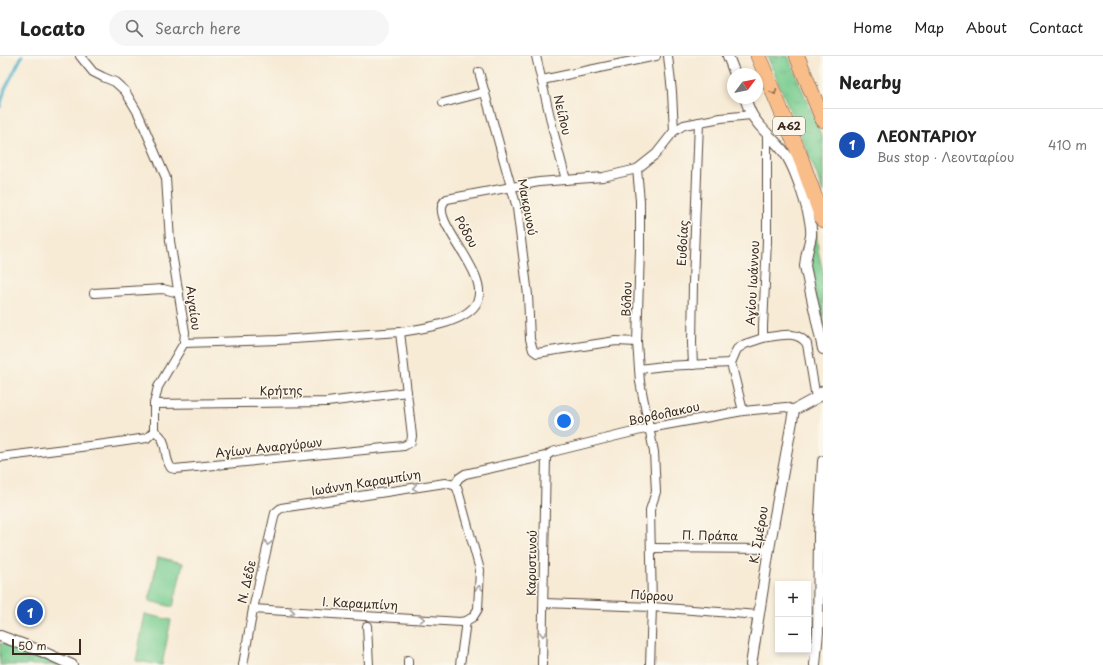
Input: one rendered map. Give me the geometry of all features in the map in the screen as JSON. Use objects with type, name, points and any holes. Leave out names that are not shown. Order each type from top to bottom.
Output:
[{"type":"highway","name":"Α62","points":[[758,56],[799,152],[823,220]]},
{"type":"highway","name":"Α62","points":[[797,56],[823,120]]},
{"type":"highway","points":[[814,98],[823,111]]},
{"type":"street","name":"Αιγαίου","points":[[80,56],[93,72],[103,78],[115,82],[125,91],[138,113],[166,178],[170,240],[185,332],[184,343],[179,354],[158,387],[154,404],[154,431]]},
{"type":"street","name":"Νείλου","points":[[536,56],[566,180]]},
{"type":"street","points":[[542,80],[656,56]]},
{"type":"street","points":[[668,56],[674,131]]},
{"type":"street","points":[[728,56],[733,68]]},
{"type":"street","name":"Μακρινού","points":[[480,72],[517,208],[522,242],[530,323],[530,339],[533,350],[537,354],[616,341],[638,342]]},
{"type":"street","points":[[443,103],[485,92]]},
{"type":"street","points":[[747,104],[751,115],[784,152],[794,170],[808,213],[811,225],[811,236],[806,254],[805,266],[823,349]]},
{"type":"street","name":"Ρόδου","points":[[184,343],[278,340],[400,332],[423,328],[459,318],[476,304],[480,295],[480,287],[477,277],[448,228],[441,208],[441,203],[447,199],[511,186],[603,177],[637,169],[656,154],[674,131],[684,125],[751,115]]},
{"type":"street","name":"Ευβοίας","points":[[693,365],[692,328],[699,122]]},
{"type":"street","name":"Αγίου Ιωάννου","points":[[731,363],[737,349],[763,338],[762,326],[768,219],[768,135]]},
{"type":"street","name":"Βόλου","points":[[637,169],[640,201],[639,369],[640,382],[654,452],[656,492],[650,510],[652,607],[650,665]]},
{"type":"street","points":[[94,293],[163,289],[179,293]]},
{"type":"street","points":[[400,332],[407,392]]},
{"type":"street","points":[[763,338],[790,334],[797,335],[804,339],[807,344],[816,398]]},
{"type":"street","points":[[639,369],[731,363],[743,411]]},
{"type":"street","points":[[794,410],[820,396],[823,391]]},
{"type":"street","name":"Κρήτης","points":[[154,404],[327,402],[407,392]]},
{"type":"street","name":"Αγίων Αναργύρων","points":[[154,431],[160,435],[164,441],[168,464],[171,468],[175,469],[404,446],[411,442],[412,436],[407,392]]},
{"type":"street","name":"Βορβολακου","points":[[454,485],[459,478],[465,474],[546,459],[552,452],[649,428],[743,411],[786,407],[794,410]]},
{"type":"street","name":"Κ. Σμέρου","points":[[751,665],[769,549],[794,410]]},
{"type":"street","points":[[0,457],[147,438],[154,431]]},
{"type":"street","name":"Καρυστινού","points":[[542,665],[546,459]]},
{"type":"street","points":[[815,665],[818,632],[819,535],[823,462]]},
{"type":"street","name":"Ιωάννη Καραμπίνη","points":[[281,508],[445,483],[454,485]]},
{"type":"street","points":[[454,485],[459,494],[480,570],[478,609],[474,616],[466,621],[460,665]]},
{"type":"street","name":"Ν. Δέδε","points":[[243,665],[253,609],[275,513],[281,508]]},
{"type":"street","name":"Π. Πράπα","points":[[651,548],[769,549]]},
{"type":"street","name":"Πύρρου","points":[[544,603],[652,607],[759,614]]},
{"type":"street","name":"Ι. Καραμπίνη","points":[[253,609],[466,621]]},
{"type":"street","points":[[367,626],[369,665]]},
{"type":"street","points":[[0,636],[41,651],[72,665]]},
{"type":"street","points":[[243,665],[252,665]]},
{"type":"green space","points":[[767,56],[788,56],[823,139],[823,194],[817,175]]},
{"type":"green space","points":[[816,231],[818,250],[823,272],[823,329],[810,270],[810,259]]},
{"type":"green space","points":[[158,557],[183,563],[173,607],[149,601]]},
{"type":"green space","points":[[145,614],[171,620],[162,665],[136,661]]},
{"type":"green space","points":[[0,643],[31,653],[60,665],[0,665]]},
{"type":"waterway","points":[[0,107],[5,89],[22,56]]},
{"type":"place","name":"ΛΕΟΝΤΑΡΙΟΥ","points":[[30,612]]}]
